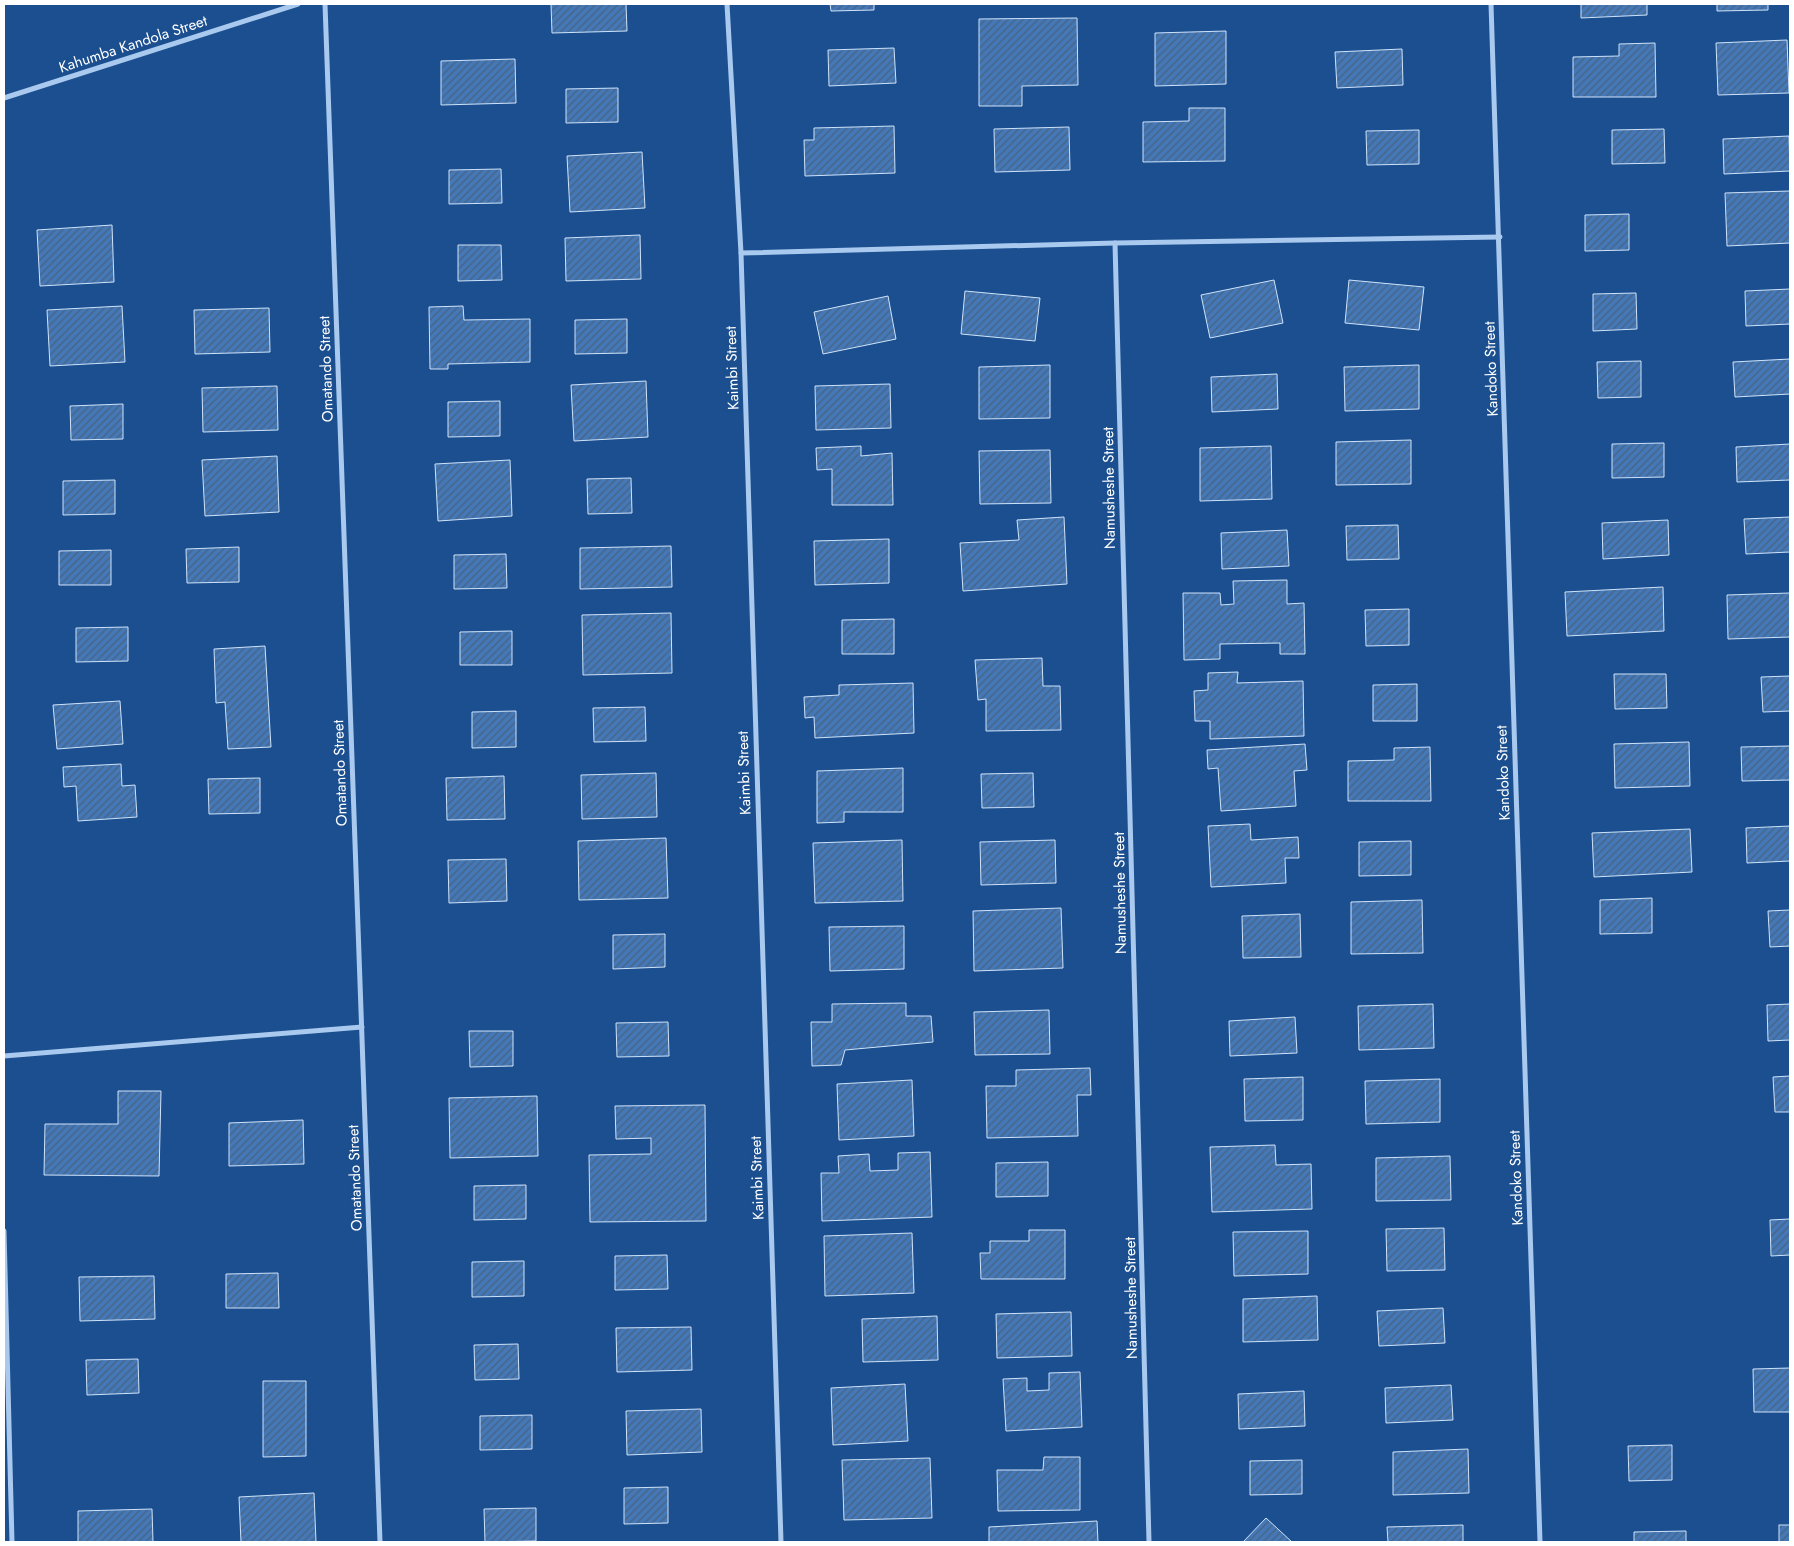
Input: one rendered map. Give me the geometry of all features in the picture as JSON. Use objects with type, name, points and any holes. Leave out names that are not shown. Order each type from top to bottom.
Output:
[{"type":"street","name":"Kahumba Kandola Street","points":[[4,98],[298,4]]},
{"type":"street","name":"Omatando Street","points":[[325,4],[380,1542]]},
{"type":"street","name":"Kaimbi Street","points":[[728,4],[741,253],[780,1542]]},
{"type":"street","name":"Kandoko Street","points":[[1491,4],[1500,237],[1540,1542]]},
{"type":"street","points":[[741,253],[1116,243],[1500,237]]},
{"type":"street","name":"Namusheshe Street","points":[[1116,243],[1149,1542]]},
{"type":"street","points":[[4,1056],[362,1027]]},
{"type":"street","points":[[4,1231],[12,1542]]},
{"type":"building","points":[[551,4],[626,4],[627,31],[552,33]]},
{"type":"building","points":[[830,4],[874,4],[874,10],[831,11]]},
{"type":"building","points":[[1581,4],[1647,4],[1647,15],[1581,18]]},
{"type":"building","points":[[1717,4],[1768,4],[1768,10],[1717,11]]},
{"type":"building","points":[[1077,18],[1078,85],[1022,86],[1022,106],[979,106],[979,19]]},
{"type":"building","points":[[1226,31],[1226,84],[1155,86],[1155,33]]},
{"type":"building","points":[[1787,40],[1789,93],[1718,95],[1716,43]]},
{"type":"building","points":[[1655,43],[1656,97],[1573,97],[1573,57],[1619,56],[1619,44]]},
{"type":"building","points":[[894,48],[896,83],[829,86],[828,50]]},
{"type":"building","points":[[1402,49],[1403,85],[1337,88],[1335,52]]},
{"type":"building","points":[[515,59],[516,103],[441,105],[441,61]]},
{"type":"building","points":[[618,88],[618,122],[566,123],[566,89]]},
{"type":"building","points":[[1189,108],[1225,108],[1225,161],[1143,162],[1143,122],[1189,121]]},
{"type":"building","points":[[894,126],[895,173],[805,176],[804,140],[814,140],[814,128]]},
{"type":"building","points":[[1069,127],[1070,170],[995,172],[994,129]]},
{"type":"building","points":[[1664,129],[1665,163],[1612,164],[1612,130]]},
{"type":"building","points":[[1419,130],[1419,164],[1367,165],[1366,131]]},
{"type":"building","points":[[1789,136],[1790,171],[1724,174],[1723,139]]},
{"type":"building","points":[[642,152],[645,208],[570,212],[567,156]]},
{"type":"building","points":[[501,169],[502,203],[449,204],[449,170]]},
{"type":"building","points":[[1790,191],[1790,243],[1727,246],[1725,193]]},
{"type":"building","points":[[1629,214],[1629,250],[1585,251],[1585,215]]},
{"type":"building","points":[[112,225],[114,282],[40,286],[37,230]]},
{"type":"building","points":[[640,235],[641,279],[566,281],[565,238]]},
{"type":"building","points":[[458,245],[501,245],[502,280],[458,281]]},
{"type":"building","points":[[1274,280],[1283,323],[1210,338],[1201,295]]},
{"type":"building","points":[[1349,280],[1424,287],[1419,330],[1345,323]]},
{"type":"building","points":[[1790,289],[1790,324],[1746,326],[1745,291]]},
{"type":"building","points":[[965,291],[1040,298],[1035,341],[961,334]]},
{"type":"building","points":[[1636,293],[1637,329],[1593,331],[1593,294]]},
{"type":"building","points":[[888,296],[896,339],[823,354],[814,312]]},
{"type":"building","points":[[122,306],[125,362],[50,366],[47,310]]},
{"type":"building","points":[[463,306],[464,320],[530,319],[530,362],[448,364],[448,369],[430,369],[429,307]]},
{"type":"building","points":[[269,308],[270,352],[195,354],[194,310]]},
{"type":"building","points":[[627,319],[627,353],[575,354],[575,320]]},
{"type":"building","points":[[1790,359],[1790,394],[1735,397],[1733,362]]},
{"type":"building","points":[[1641,361],[1641,397],[1598,398],[1597,362]]},
{"type":"building","points":[[1050,365],[1050,418],[979,419],[979,367]]},
{"type":"building","points":[[1419,365],[1419,409],[1345,411],[1344,367]]},
{"type":"building","points":[[1277,374],[1278,409],[1212,412],[1211,377]]},
{"type":"building","points":[[646,381],[648,437],[574,441],[571,385]]},
{"type":"building","points":[[890,384],[891,428],[816,430],[815,386]]},
{"type":"building","points":[[277,386],[278,430],[203,432],[202,388]]},
{"type":"building","points":[[500,401],[500,436],[448,437],[448,402]]},
{"type":"building","points":[[123,404],[123,439],[71,440],[70,406]]},
{"type":"building","points":[[1411,440],[1411,484],[1336,485],[1336,442]]},
{"type":"building","points":[[1664,443],[1664,477],[1612,478],[1612,444]]},
{"type":"building","points":[[1790,444],[1790,480],[1737,482],[1736,447]]},
{"type":"building","points":[[861,446],[861,456],[892,453],[893,505],[832,505],[832,469],[817,470],[816,448]]},
{"type":"building","points":[[1271,446],[1272,499],[1200,501],[1200,448]]},
{"type":"building","points":[[1050,450],[1051,503],[980,504],[979,451]]},
{"type":"building","points":[[277,456],[279,512],[205,516],[202,460]]},
{"type":"building","points":[[510,460],[512,516],[438,521],[435,464]]},
{"type":"building","points":[[631,478],[632,513],[588,514],[587,479]]},
{"type":"building","points":[[115,480],[115,514],[63,515],[63,481]]},
{"type":"building","points":[[1064,517],[1067,584],[963,591],[960,543],[1019,540],[1017,520]]},
{"type":"building","points":[[1790,517],[1790,552],[1746,554],[1744,519]]},
{"type":"building","points":[[1668,520],[1669,555],[1603,559],[1602,523]]},
{"type":"building","points":[[1398,525],[1399,559],[1347,560],[1346,526]]},
{"type":"building","points":[[1287,530],[1289,566],[1222,569],[1221,533]]},
{"type":"building","points":[[889,539],[889,583],[815,585],[814,541]]},
{"type":"building","points":[[671,546],[672,587],[580,589],[580,548]]},
{"type":"building","points":[[239,547],[239,582],[187,583],[186,549]]},
{"type":"building","points":[[111,550],[111,585],[59,585],[59,551]]},
{"type":"building","points":[[506,554],[507,588],[454,589],[454,555]]},
{"type":"building","points":[[1287,580],[1287,604],[1304,603],[1305,654],[1280,654],[1280,643],[1220,644],[1220,659],[1184,660],[1183,593],[1220,593],[1221,605],[1234,604],[1233,581]]},
{"type":"building","points":[[1663,587],[1664,631],[1567,636],[1565,592]]},
{"type":"building","points":[[1790,593],[1790,637],[1728,639],[1727,595]]},
{"type":"building","points":[[1409,609],[1409,645],[1366,646],[1365,610]]},
{"type":"building","points":[[671,613],[672,673],[583,675],[582,615]]},
{"type":"building","points":[[894,619],[894,654],[842,654],[842,620]]},
{"type":"building","points":[[128,627],[128,661],[76,662],[76,628]]},
{"type":"building","points":[[512,631],[512,665],[460,665],[460,632]]},
{"type":"building","points":[[265,646],[271,747],[228,749],[225,702],[216,703],[214,649]]},
{"type":"building","points":[[1042,658],[1043,686],[1060,686],[1061,730],[986,731],[986,699],[978,700],[975,660]]},
{"type":"building","points":[[1238,672],[1237,683],[1303,681],[1304,736],[1210,739],[1210,721],[1195,721],[1194,691],[1208,690],[1208,673]]},
{"type":"building","points":[[1614,674],[1666,674],[1667,708],[1615,709]]},
{"type":"building","points":[[1790,676],[1790,711],[1763,712],[1761,677]]},
{"type":"building","points":[[913,683],[914,733],[815,738],[814,717],[805,718],[804,697],[839,695],[839,685]]},
{"type":"building","points":[[1417,684],[1417,721],[1373,721],[1373,685]]},
{"type":"building","points":[[120,701],[123,744],[57,749],[53,705]]},
{"type":"building","points":[[645,707],[646,741],[594,742],[593,708]]},
{"type":"building","points":[[516,711],[516,747],[472,748],[472,712]]},
{"type":"building","points":[[1689,742],[1690,786],[1615,788],[1614,744]]},
{"type":"building","points":[[1305,744],[1307,770],[1294,771],[1296,806],[1221,811],[1218,768],[1208,769],[1207,750]]},
{"type":"building","points":[[1790,746],[1790,780],[1742,781],[1741,747]]},
{"type":"building","points":[[1430,747],[1431,801],[1348,801],[1348,761],[1394,760],[1394,748]]},
{"type":"building","points":[[121,764],[122,786],[135,785],[137,817],[78,821],[76,786],[64,787],[63,767]]},
{"type":"building","points":[[903,768],[903,812],[844,812],[844,822],[817,823],[817,771]]},
{"type":"building","points":[[656,773],[657,817],[582,819],[581,775]]},
{"type":"building","points":[[1033,773],[1034,807],[982,808],[981,774]]},
{"type":"building","points":[[504,776],[505,819],[447,820],[446,778]]},
{"type":"building","points":[[260,778],[260,813],[209,814],[208,779]]},
{"type":"building","points":[[1250,824],[1251,840],[1298,837],[1299,858],[1285,858],[1286,883],[1211,887],[1208,826]]},
{"type":"building","points":[[1790,826],[1790,861],[1747,863],[1746,828]]},
{"type":"building","points":[[1690,829],[1692,872],[1594,877],[1592,833]]},
{"type":"building","points":[[666,838],[668,898],[579,900],[578,841]]},
{"type":"building","points":[[902,840],[903,901],[815,903],[813,843]]},
{"type":"building","points":[[1055,840],[1056,883],[981,885],[980,842]]},
{"type":"building","points":[[1411,841],[1411,875],[1359,876],[1359,842]]},
{"type":"building","points":[[506,859],[507,901],[449,903],[448,860]]},
{"type":"building","points":[[1652,898],[1652,933],[1600,934],[1600,900]]},
{"type":"building","points":[[1422,900],[1423,953],[1351,954],[1351,902]]},
{"type":"building","points":[[1061,908],[1063,968],[974,971],[973,911]]},
{"type":"building","points":[[1790,910],[1790,946],[1770,947],[1768,911]]},
{"type":"building","points":[[1300,914],[1301,957],[1243,958],[1242,916]]},
{"type":"building","points":[[904,926],[904,969],[830,971],[829,927]]},
{"type":"building","points":[[665,934],[665,967],[613,969],[613,935]]},
{"type":"building","points":[[906,1003],[906,1016],[931,1016],[933,1042],[845,1050],[841,1065],[812,1066],[811,1022],[832,1022],[832,1004]]},
{"type":"building","points":[[1433,1004],[1434,1048],[1359,1050],[1358,1006]]},
{"type":"building","points":[[1790,1004],[1790,1040],[1768,1041],[1767,1005]]},
{"type":"building","points":[[1049,1010],[1050,1054],[975,1055],[974,1012]]},
{"type":"building","points":[[1295,1017],[1297,1053],[1230,1056],[1229,1021]]},
{"type":"building","points":[[668,1022],[669,1056],[617,1057],[616,1023]]},
{"type":"building","points":[[469,1031],[513,1031],[513,1066],[470,1067]]},
{"type":"building","points":[[1090,1068],[1091,1095],[1077,1095],[1078,1136],[987,1138],[986,1086],[1016,1086],[1016,1070]]},
{"type":"building","points":[[1790,1076],[1790,1112],[1775,1112],[1773,1077]]},
{"type":"building","points":[[1303,1077],[1303,1120],[1245,1121],[1244,1079]]},
{"type":"building","points":[[1440,1079],[1440,1122],[1366,1124],[1365,1081]]},
{"type":"building","points":[[912,1080],[914,1136],[839,1140],[837,1084]]},
{"type":"building","points":[[118,1091],[161,1091],[159,1176],[44,1175],[45,1124],[118,1124]]},
{"type":"building","points":[[537,1096],[538,1156],[450,1158],[449,1098]]},
{"type":"building","points":[[705,1105],[706,1221],[590,1222],[589,1155],[651,1154],[651,1138],[616,1139],[615,1106]]},
{"type":"building","points":[[303,1120],[304,1164],[229,1166],[229,1123]]},
{"type":"building","points":[[1275,1145],[1276,1165],[1311,1164],[1312,1209],[1212,1212],[1210,1147]]},
{"type":"building","points":[[930,1152],[932,1217],[822,1221],[821,1173],[839,1173],[838,1156],[869,1154],[870,1171],[898,1170],[898,1153]]},
{"type":"building","points":[[1450,1156],[1451,1200],[1376,1201],[1376,1158]]},
{"type":"building","points":[[1048,1162],[1048,1196],[996,1197],[996,1163]]},
{"type":"building","points":[[526,1185],[526,1219],[474,1220],[474,1186]]},
{"type":"building","points":[[1790,1219],[1790,1255],[1771,1256],[1770,1220]]},
{"type":"building","points":[[1444,1228],[1445,1270],[1387,1271],[1386,1229]]},
{"type":"building","points":[[1029,1230],[1065,1230],[1065,1279],[981,1279],[980,1253],[990,1253],[990,1241],[1029,1241]]},
{"type":"building","points":[[1308,1231],[1308,1274],[1234,1276],[1233,1232]]},
{"type":"building","points":[[912,1233],[914,1293],[825,1296],[824,1236]]},
{"type":"building","points":[[667,1255],[668,1289],[615,1290],[615,1256]]},
{"type":"building","points":[[524,1261],[524,1296],[472,1297],[472,1262]]},
{"type":"building","points":[[278,1273],[279,1308],[226,1308],[226,1274]]},
{"type":"building","points":[[154,1276],[155,1319],[80,1321],[79,1277]]},
{"type":"building","points":[[1317,1296],[1318,1340],[1243,1342],[1243,1299]]},
{"type":"building","points":[[1443,1308],[1445,1343],[1379,1346],[1377,1311]]},
{"type":"building","points":[[1071,1312],[1072,1356],[997,1358],[996,1314]]},
{"type":"building","points":[[937,1316],[938,1360],[863,1362],[862,1319]]},
{"type":"building","points":[[691,1327],[692,1370],[617,1372],[616,1328]]},
{"type":"building","points":[[518,1344],[519,1379],[475,1380],[474,1345]]},
{"type":"building","points":[[138,1359],[139,1393],[87,1395],[86,1360]]},
{"type":"building","points":[[1790,1368],[1790,1412],[1754,1412],[1753,1369]]},
{"type":"building","points":[[1080,1372],[1082,1427],[1006,1431],[1003,1379],[1027,1378],[1027,1391],[1049,1390],[1049,1373]]},
{"type":"building","points":[[263,1381],[306,1381],[306,1456],[263,1457]]},
{"type":"building","points":[[905,1384],[908,1441],[833,1445],[831,1388]]},
{"type":"building","points":[[1451,1385],[1453,1420],[1386,1423],[1385,1388]]},
{"type":"building","points":[[1304,1391],[1305,1426],[1239,1429],[1238,1394]]},
{"type":"building","points":[[701,1409],[702,1452],[627,1455],[626,1411]]},
{"type":"building","points":[[532,1415],[532,1449],[480,1450],[480,1416]]},
{"type":"building","points":[[1672,1445],[1672,1480],[1629,1481],[1628,1446]]},
{"type":"building","points":[[1468,1449],[1469,1493],[1393,1495],[1393,1452]]},
{"type":"building","points":[[1044,1457],[1080,1457],[1080,1510],[998,1511],[997,1470],[1043,1470]]},
{"type":"building","points":[[930,1458],[932,1518],[844,1520],[842,1460]]},
{"type":"building","points":[[1302,1460],[1302,1494],[1250,1495],[1250,1461]]},
{"type":"building","points":[[668,1487],[668,1523],[624,1524],[624,1488]]},
{"type":"building","points":[[314,1493],[316,1542],[241,1542],[239,1497]]},
{"type":"building","points":[[536,1508],[536,1541],[485,1542],[484,1509]]},
{"type":"building","points":[[152,1509],[153,1542],[78,1542],[78,1511]]},
{"type":"building","points":[[1266,1518],[1292,1542],[1243,1542]]},
{"type":"building","points":[[1097,1521],[1098,1542],[989,1542],[989,1527]]},
{"type":"building","points":[[1463,1525],[1463,1542],[1388,1542],[1387,1527]]},
{"type":"building","points":[[1779,1525],[1790,1525],[1790,1542],[1779,1542]]},
{"type":"building","points":[[1686,1531],[1686,1542],[1634,1542],[1634,1532]]}]
